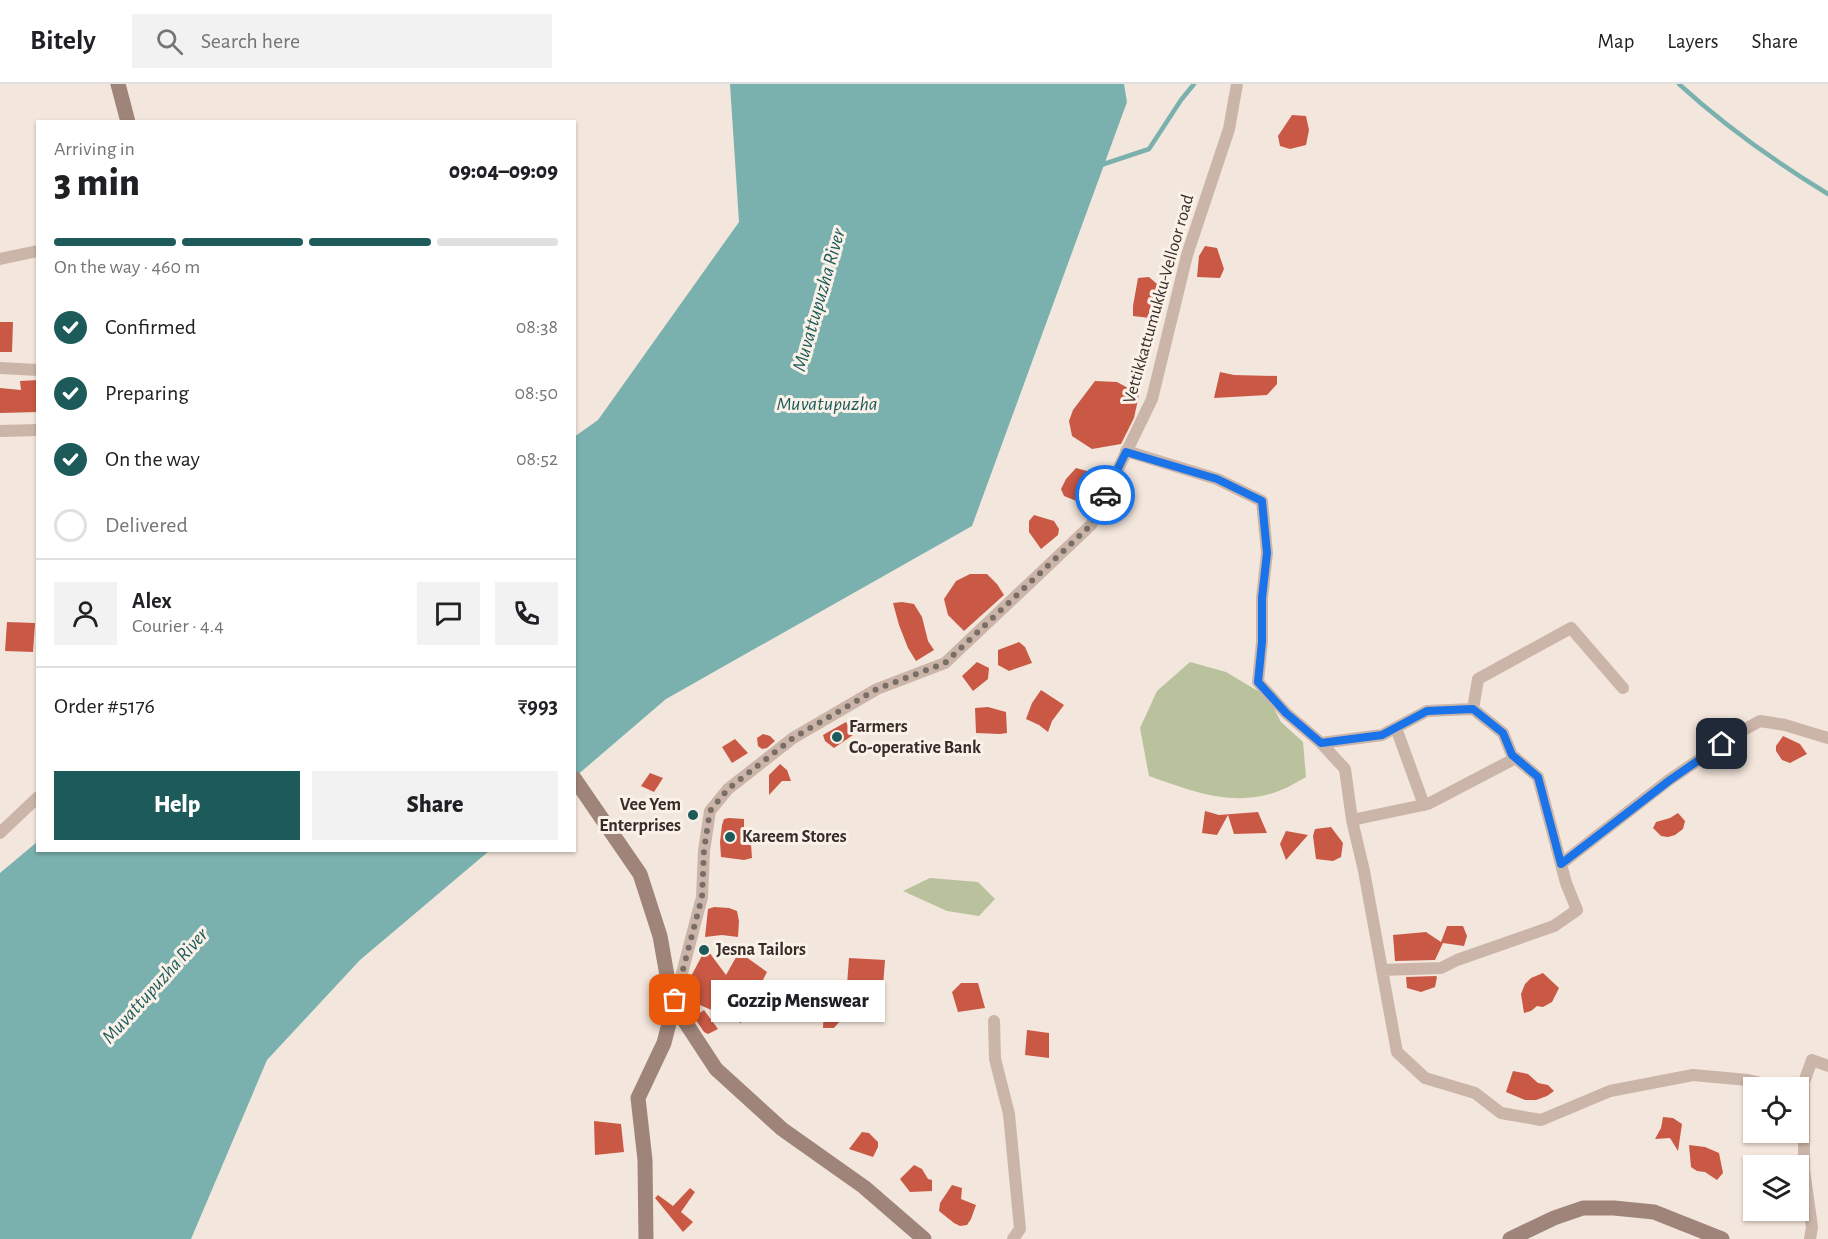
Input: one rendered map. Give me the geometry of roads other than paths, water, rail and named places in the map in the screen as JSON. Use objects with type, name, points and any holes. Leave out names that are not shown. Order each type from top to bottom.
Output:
[{"type":"main road","points":[[118,84],[127,120]]},
{"type":"main road","points":[[576,781],[639,874],[660,936],[668,981],[678,1011],[716,1069],[782,1129],[864,1187],[924,1239]]},
{"type":"main road","points":[[646,1239],[645,1160],[638,1098],[664,1042],[675,1000]]},
{"type":"main road","points":[[1510,1239],[1554,1218],[1582,1208],[1654,1212],[1722,1239]]},
{"type":"street","name":"Vettikkattumukku-Velloor road","points":[[675,1000],[702,897],[704,850],[710,811],[728,789],[793,738],[877,689],[945,663],[1091,525],[1152,399],[1187,255],[1229,129],[1237,84]]},
{"type":"street","points":[[0,259],[36,251]]},
{"type":"street","points":[[0,368],[36,370]]},
{"type":"street","points":[[0,431],[36,430]]},
{"type":"street","points":[[1126,452],[1217,479],[1262,501],[1267,553],[1262,598],[1262,642],[1258,682],[1286,713],[1321,743],[1345,769],[1352,820],[1364,871],[1397,1052],[1425,1078],[1475,1093],[1502,1113],[1541,1120],[1610,1091],[1693,1075],[1743,1080]]},
{"type":"street","points":[[1473,709],[1478,679],[1571,628],[1623,688]]},
{"type":"street","points":[[1321,743],[1382,735],[1427,711],[1473,709],[1503,733],[1512,755],[1538,777],[1566,883],[1577,910],[1554,926],[1457,960],[1442,968],[1382,970]]},
{"type":"street","points":[[1561,864],[1670,780],[1760,721],[1785,725],[1828,738]]},
{"type":"street","points":[[1396,728],[1424,805]]},
{"type":"street","points":[[1352,820],[1428,804],[1516,758]]},
{"type":"street","points":[[0,833],[36,799]]},
{"type":"street","points":[[994,1021],[995,1059],[1009,1114],[1020,1229],[1013,1239]]},
{"type":"street","points":[[1806,1077],[1812,1060],[1828,1066]]},
{"type":"street","points":[[1803,1143],[1804,1170],[1812,1227],[1810,1239]]},
{"type":"water","name":"Muvatupuzha","points":[[730,84],[1124,84],[1127,102],[972,526],[666,699],[576,776],[576,436],[598,420],[739,222]]},
{"type":"water","name":"Muvattupuzha River","points":[[36,843],[36,852],[488,852],[360,960],[267,1060],[191,1239],[0,1239],[0,873]]},
{"type":"waterway","points":[[1101,165],[1149,149],[1194,84]]},
{"type":"waterway","points":[[1679,84],[1751,143],[1828,194]]},
{"type":"place","name":"Farmers Co-operative Bank","points":[[837,737]]},
{"type":"place","name":"Vee Yem Enterprises","points":[[693,815]]},
{"type":"place","name":"Kareem Stores","points":[[730,837]]},
{"type":"place","name":"Jesna Tailors","points":[[704,950]]},
{"type":"place","name":"Gozzip Menswear","points":[[675,1000]]}]
